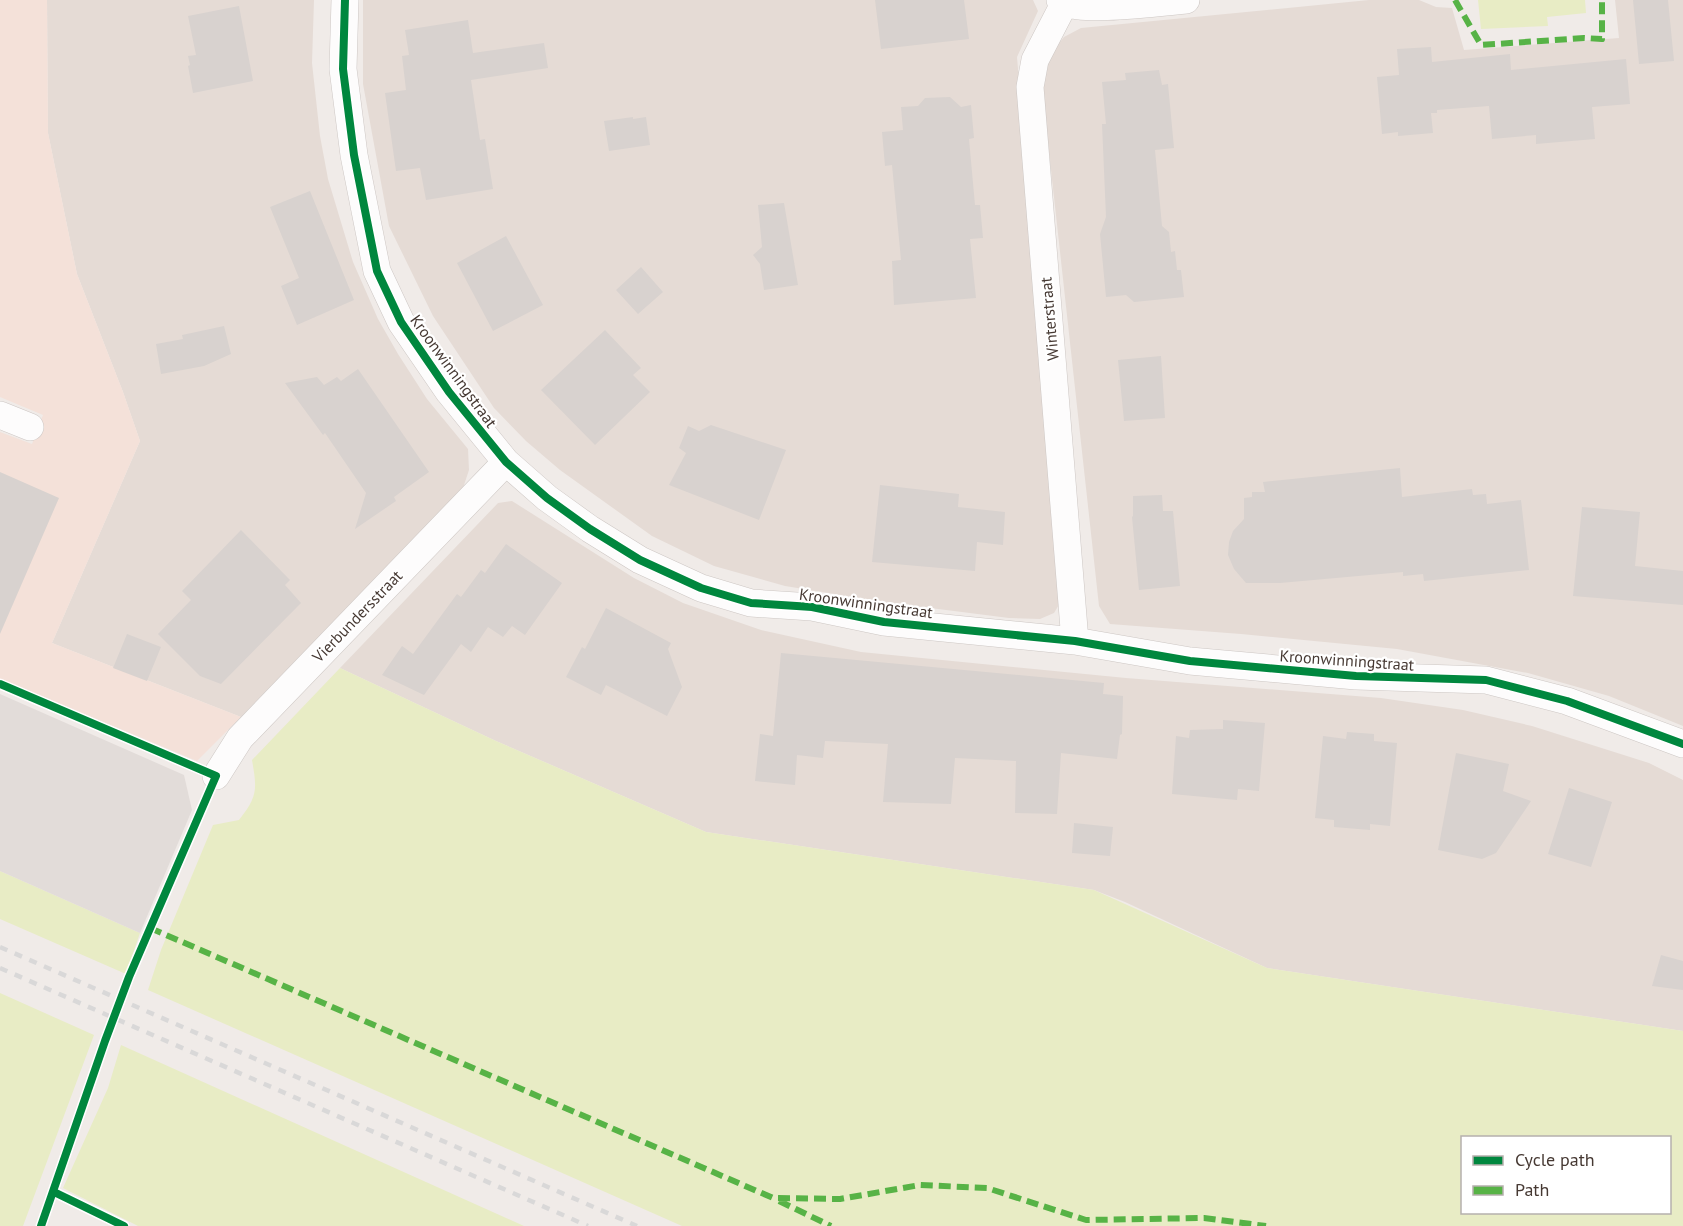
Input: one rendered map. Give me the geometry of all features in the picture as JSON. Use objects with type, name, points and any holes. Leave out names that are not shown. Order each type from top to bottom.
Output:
[{"type":"street","name":"Kroonwinningstraat","points":[[345,0],[344,69],[354,155],[377,271],[401,322],[449,392],[506,462],[547,498],[590,529],[640,560],[701,588],[752,603],[812,607],[884,622],[1075,641],[1202,662],[1356,676],[1486,680],[1567,700],[1683,744]]},
{"type":"street","name":"Winterstraat","points":[[1075,641],[1030,87],[1035,60],[1062,2],[1087,8],[1186,0]]},
{"type":"street","points":[[0,415],[30,427]]},
{"type":"street","name":"Vierbundersstraat","points":[[216,776],[240,738],[506,462]]},
{"type":"shaded area","points":[[0,0],[47,0],[48,133],[77,274],[140,441],[52,643],[241,717],[197,761],[0,679],[0,432],[32,444],[43,415],[0,397]]},
{"type":"shaded area","points":[[47,0],[314,0],[312,63],[320,136],[328,179],[353,262],[378,319],[398,354],[427,399],[468,449],[469,470],[463,488],[241,717],[52,643],[140,441],[77,274],[48,133]]},
{"type":"shaded area","points":[[363,0],[1033,0],[1038,11],[1017,57],[1063,598],[1054,613],[1040,619],[1009,618],[891,603],[785,586],[714,566],[652,536],[560,470],[526,441],[494,408],[433,316],[389,226],[363,84]]},
{"type":"shaded area","points":[[1369,0],[1419,0],[1436,7],[1452,8],[1464,50],[1619,38],[1615,0],[1683,0],[1683,726],[1609,696],[1528,673],[1397,649],[1110,624],[1099,606],[1040,70],[1064,37],[1081,28]]},
{"type":"shaded area","points":[[512,501],[634,578],[683,603],[761,630],[861,652],[1126,678],[1381,698],[1463,710],[1532,726],[1649,763],[1683,780],[1683,1031],[1267,968],[1125,902],[1094,890],[706,832],[496,741],[340,668],[498,503]]},
{"type":"shaded area","points":[[0,694],[184,775],[192,810],[140,933],[0,871]]},
{"type":"green space","points":[[1478,0],[1585,0],[1586,13],[1547,17],[1548,26],[1481,29]]},
{"type":"green space","points":[[340,668],[496,741],[706,832],[1094,890],[1267,968],[1683,1031],[1683,1226],[682,1226],[148,990],[161,950],[213,825],[239,820],[253,798],[255,778],[252,760]]},
{"type":"green space","points":[[0,871],[140,933],[126,974],[0,919]]},
{"type":"green space","points":[[0,993],[94,1035],[23,1226],[0,1226]]},
{"type":"green space","points":[[121,1045],[524,1226],[138,1226],[63,1188],[108,1088]]},
{"type":"building","points":[[875,0],[964,0],[969,39],[881,49]]},
{"type":"building","points":[[1633,0],[1668,0],[1674,61],[1639,64]]},
{"type":"building","points":[[239,6],[253,81],[193,93],[188,56],[196,55],[188,16]]},
{"type":"building","points":[[468,20],[473,53],[544,43],[548,68],[471,80],[480,140],[485,139],[493,189],[426,200],[420,168],[396,171],[385,93],[406,90],[402,56],[409,55],[405,30]]},
{"type":"building","points":[[1431,47],[1432,62],[1510,54],[1511,70],[1626,59],[1630,104],[1592,107],[1595,139],[1536,144],[1536,135],[1492,139],[1489,106],[1437,110],[1437,113],[1431,113],[1433,133],[1398,136],[1398,132],[1382,134],[1377,77],[1399,75],[1397,49]]},
{"type":"building","points":[[1159,70],[1162,85],[1168,84],[1174,148],[1155,150],[1162,226],[1169,232],[1171,252],[1175,251],[1177,270],[1181,270],[1184,297],[1134,302],[1126,295],[1106,297],[1100,234],[1106,217],[1102,124],[1106,124],[1102,82],[1126,80],[1125,73]]},
{"type":"building","points":[[950,97],[961,107],[971,105],[974,138],[969,139],[975,205],[980,205],[983,238],[970,239],[976,298],[894,305],[892,261],[901,260],[892,165],[885,166],[882,132],[903,130],[901,107],[918,106],[925,98]]},
{"type":"building","points":[[633,117],[633,119],[646,117],[650,145],[609,151],[604,121]]},
{"type":"building","points":[[310,191],[354,300],[297,325],[281,286],[299,278],[270,207]]},
{"type":"building","points":[[784,203],[798,285],[764,290],[760,264],[753,255],[762,247],[758,205]]},
{"type":"building","points":[[506,236],[543,305],[493,331],[457,263]]},
{"type":"building","points":[[641,267],[663,292],[638,314],[616,290]]},
{"type":"building","points":[[224,326],[231,354],[204,366],[161,374],[156,344],[183,339],[182,335]]},
{"type":"building","points":[[605,330],[641,368],[633,375],[650,392],[595,445],[541,390]]},
{"type":"building","points":[[1161,356],[1165,418],[1124,421],[1118,360]]},
{"type":"building","points":[[358,369],[429,472],[394,497],[396,501],[355,529],[366,493],[325,433],[323,435],[285,383],[317,377],[324,385],[337,377],[341,381]]},
{"type":"building","points":[[711,425],[786,450],[759,520],[669,485],[686,453],[679,448],[688,426],[699,431]]},
{"type":"building","points":[[1400,468],[1402,497],[1472,489],[1473,495],[1486,494],[1487,504],[1521,500],[1529,570],[1424,581],[1423,574],[1403,576],[1403,572],[1280,583],[1246,583],[1234,569],[1228,555],[1229,542],[1233,531],[1244,519],[1244,498],[1252,497],[1252,492],[1265,492],[1263,482]]},
{"type":"building","points":[[0,472],[59,498],[0,634]]},
{"type":"building","points":[[880,485],[959,494],[958,507],[1005,512],[1003,545],[977,542],[975,571],[872,562]]},
{"type":"building","points":[[1162,495],[1163,511],[1173,511],[1180,586],[1139,590],[1132,517],[1133,496]]},
{"type":"building","points":[[1582,507],[1640,512],[1635,566],[1683,571],[1683,605],[1573,596]]},
{"type":"building","points":[[241,530],[290,580],[285,585],[301,603],[221,684],[200,676],[158,634],[191,600],[182,591]]},
{"type":"building","points":[[506,544],[562,583],[525,635],[512,626],[503,637],[488,627],[471,652],[461,644],[424,695],[382,675],[402,646],[413,654],[457,594],[461,597],[481,570],[485,573]]},
{"type":"building","points":[[606,608],[671,643],[668,649],[682,687],[667,716],[606,685],[601,695],[566,677],[582,647],[585,649]]},
{"type":"building","points":[[127,634],[161,647],[147,681],[113,668]]},
{"type":"building","points":[[781,653],[1104,683],[1103,694],[1123,696],[1122,734],[1117,759],[1061,753],[1057,814],[1015,813],[1016,761],[955,758],[951,804],[883,802],[888,744],[825,741],[823,758],[797,755],[795,785],[755,781],[760,734],[773,736]]},
{"type":"building","points":[[1223,720],[1265,723],[1259,791],[1238,789],[1237,800],[1172,794],[1176,736],[1189,738],[1190,730],[1223,729]]},
{"type":"building","points":[[1347,732],[1374,734],[1374,741],[1397,743],[1390,826],[1370,824],[1370,830],[1334,827],[1334,820],[1315,818],[1323,736],[1346,739]]},
{"type":"building","points":[[1456,753],[1509,764],[1503,791],[1531,801],[1496,853],[1482,859],[1438,850]]},
{"type":"building","points":[[1569,788],[1612,802],[1591,867],[1548,854]]},
{"type":"building","points":[[1074,823],[1113,827],[1110,856],[1072,853]]},
{"type":"building","points":[[1661,955],[1683,961],[1683,990],[1652,986]]},
{"type":"railway","points":[[0,947],[637,1226]]},
{"type":"railway","points":[[0,968],[588,1226]]},
{"type":"marked path","points":[[1455,0],[1481,45],[1584,38],[1602,39],[1602,0]]},
{"type":"marked path","points":[[150,928],[773,1198],[840,1199],[920,1185],[987,1188],[1086,1220],[1204,1218],[1266,1226]]},
{"type":"marked path","points":[[779,1201],[831,1226]]},
{"type":"cycle path","points":[[345,0],[343,69],[354,155],[377,271],[401,322],[449,392],[506,462],[547,498],[590,529],[640,560],[701,588],[751,603],[812,607],[884,622],[1075,641],[1190,661],[1356,676],[1486,680],[1567,701],[1683,744]]},
{"type":"cycle path","points":[[0,684],[216,776],[129,977],[41,1226]]},
{"type":"cycle path","points":[[54,1192],[124,1226]]}]
